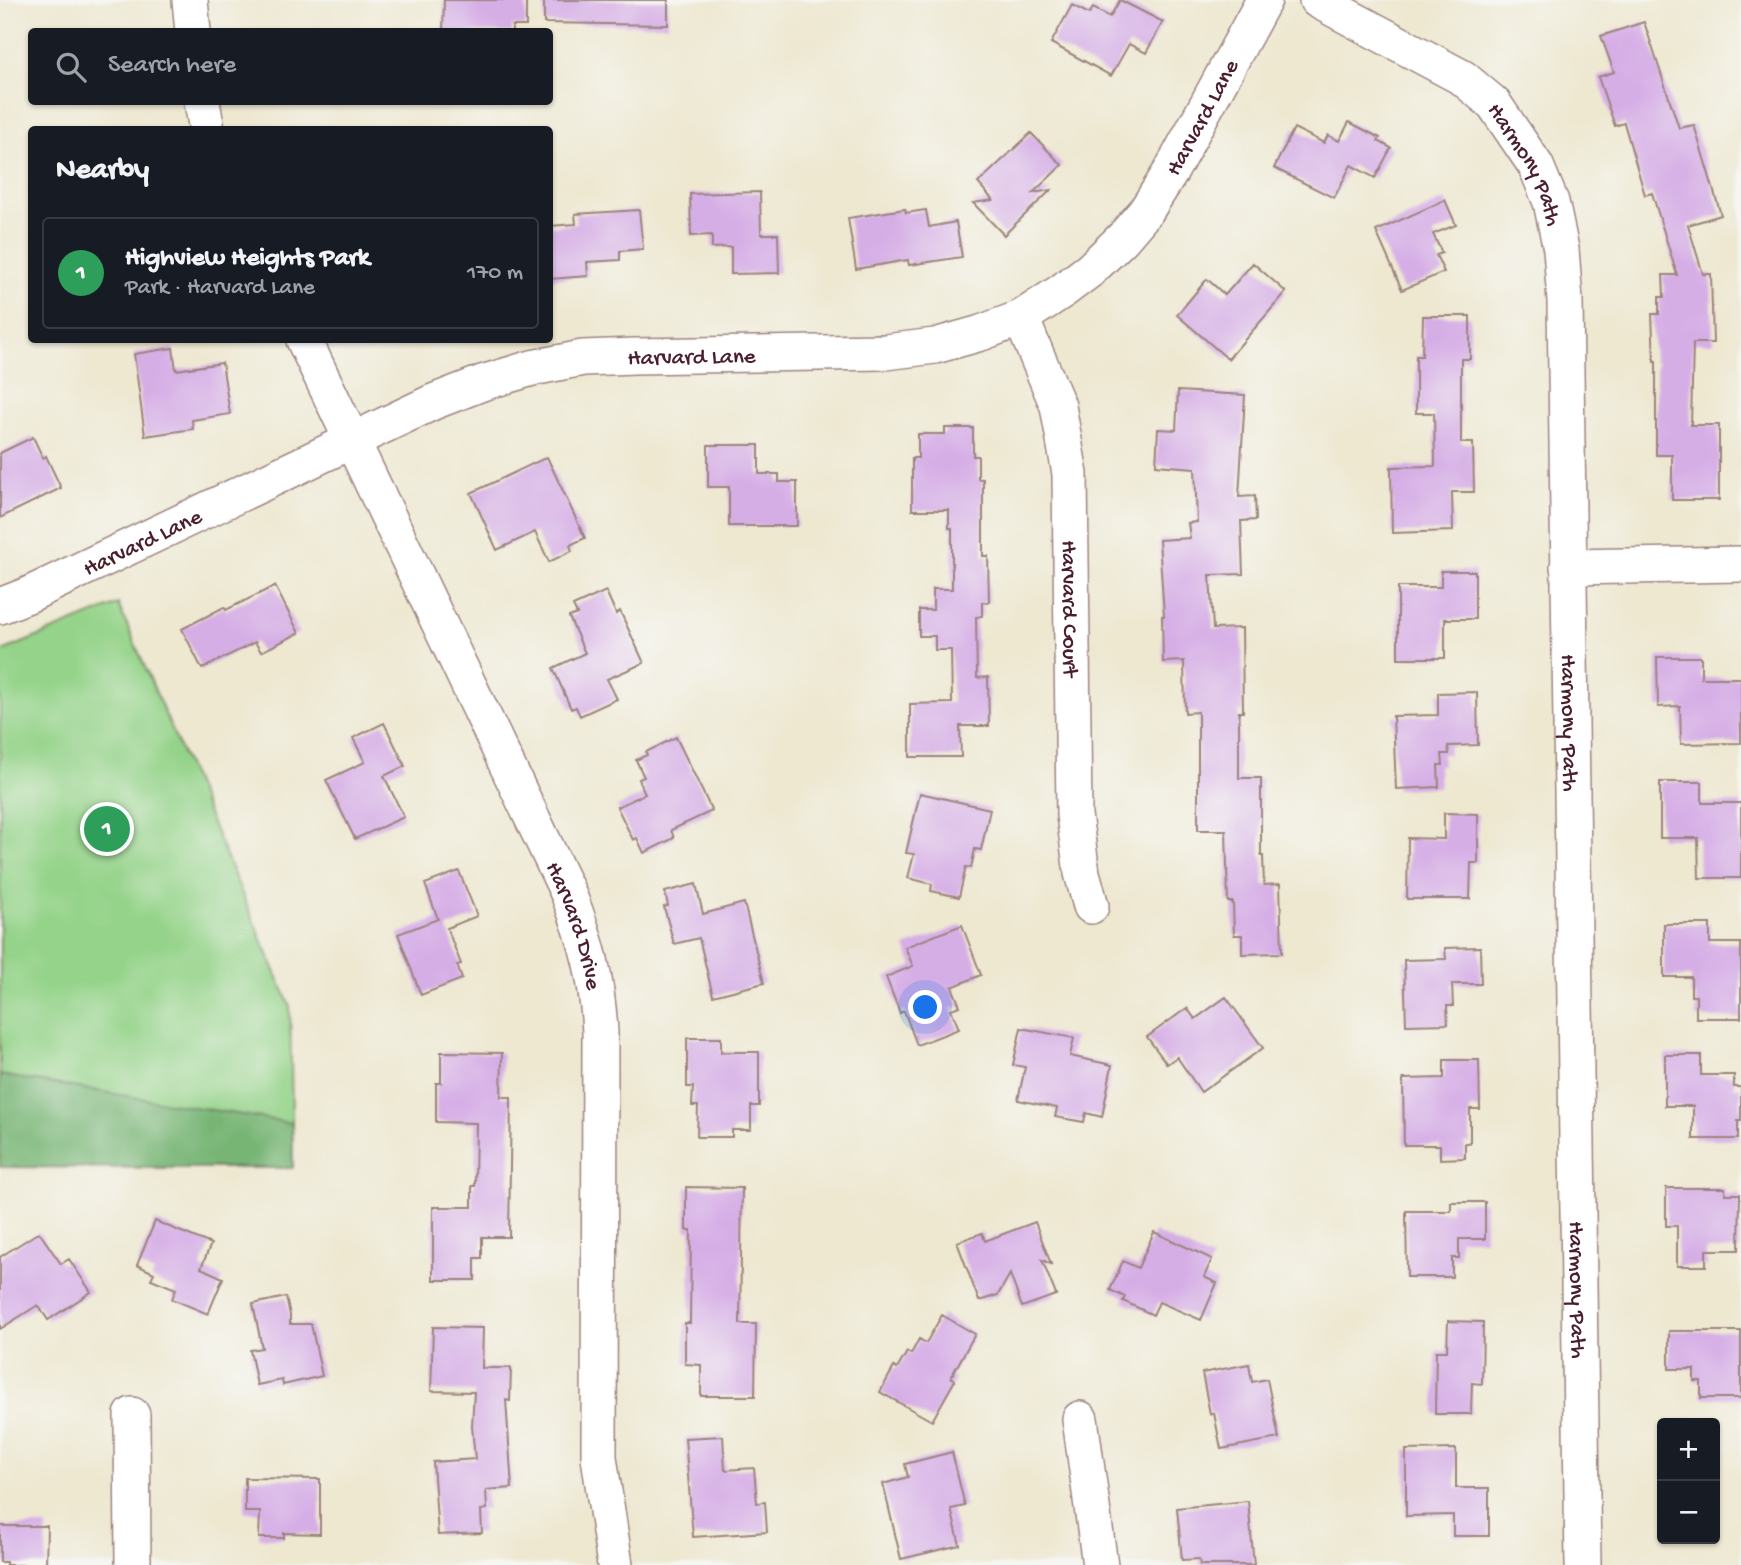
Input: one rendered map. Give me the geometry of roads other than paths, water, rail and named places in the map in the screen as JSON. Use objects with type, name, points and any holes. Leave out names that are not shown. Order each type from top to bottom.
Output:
[{"type":"street","points":[[190,0],[193,28]]},
{"type":"street","name":"Harvard Lane","points":[[0,606],[433,402],[532,368],[583,358],[885,352],[935,345],[981,333],[1021,318],[1090,270],[1146,211],[1170,173],[1264,0]]},
{"type":"street","name":"Harmony Path","points":[[1317,0],[1464,78],[1494,104],[1536,166],[1551,202],[1561,249],[1565,301],[1583,1565]]},
{"type":"street","points":[[202,105],[206,126]]},
{"type":"street","name":"Harvard Court","points":[[1021,318],[1058,406],[1070,474],[1074,815],[1082,873],[1091,906]]},
{"type":"street","name":"Harvard Drive","points":[[305,343],[568,893],[592,962],[600,1032],[600,1457],[615,1565]]},
{"type":"street","points":[[1568,567],[1741,564]]},
{"type":"street","points":[[132,1415],[133,1565]]},
{"type":"street","points":[[1080,1419],[1100,1565]]},
{"type":"place","name":"Highview Heights Park","points":[[107,829]]}]
